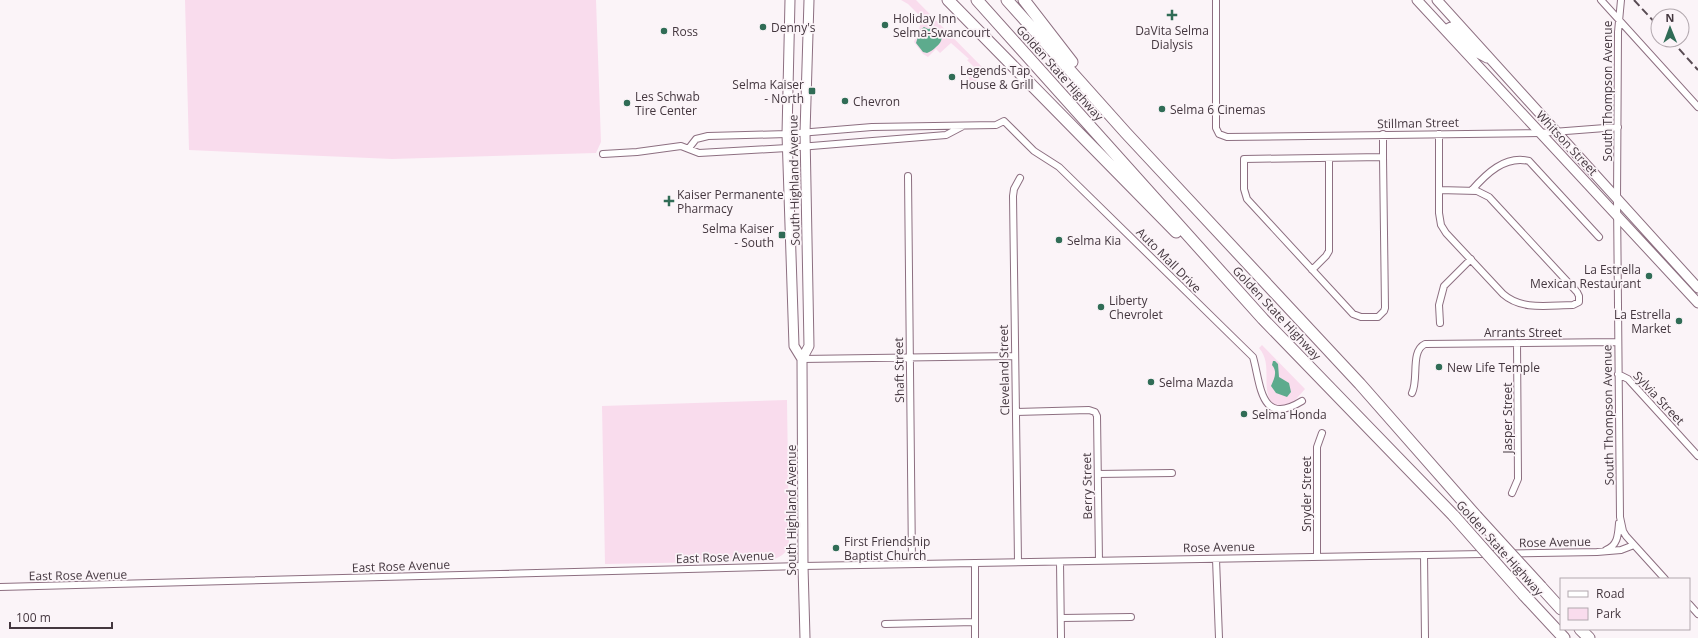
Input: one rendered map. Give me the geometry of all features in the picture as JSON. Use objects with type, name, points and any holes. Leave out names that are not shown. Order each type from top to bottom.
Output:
[{"type":"highway","points":[[948,0],[1127,183],[1263,319]]},
{"type":"highway","name":"Golden State Highway","points":[[977,0],[1263,319],[1454,516],[1564,638]]},
{"type":"highway","name":"Golden State Highway","points":[[1007,0],[1126,133],[1360,384],[1476,516],[1560,608]]},
{"type":"highway","points":[[1024,0],[1126,133]]},
{"type":"highway","points":[[1581,630],[1589,638]]},
{"type":"main road","name":"South Highland Avenue","points":[[790,0],[787,148],[794,346],[802,359]]},
{"type":"main road","name":"South Highland Avenue","points":[[805,638],[803,566],[802,359],[809,346],[805,133],[809,0]]},
{"type":"main road","name":"Whitson Street","points":[[1417,0],[1698,303]]},
{"type":"main road","name":"Whitson Street","points":[[1437,0],[1558,131],[1617,200],[1698,288]]},
{"type":"main road","points":[[1445,30],[1451,27],[1476,52],[1492,60]]},
{"type":"street","name":"Stillman Street","points":[[1216,0],[1216,128],[1219,134],[1227,137],[1540,133],[1618,127]]},
{"type":"street","points":[[1601,0],[1698,107]]},
{"type":"street","name":"South Thompson Avenue","points":[[1597,552],[1611,548],[1614,545],[1620,517],[1617,200],[1618,19],[1621,0]]},
{"type":"street","name":"Auto Mall Drive","points":[[964,125],[996,125],[1004,121],[1034,151],[1059,167],[1253,357],[1261,394],[1266,403],[1271,407],[1280,408],[1291,407],[1302,400]]},
{"type":"street","points":[[689,148],[696,139],[708,136],[787,134],[872,127],[964,125]]},
{"type":"street","points":[[603,154],[637,152],[681,146],[699,152],[787,148],[946,135],[964,125]]},
{"type":"street","points":[[1383,134],[1384,308],[1383,314],[1375,318],[1358,317],[1312,270],[1247,199],[1244,189],[1244,159],[1383,157]]},
{"type":"street","points":[[1439,134],[1439,190],[1439,212],[1441,225],[1446,233],[1503,294],[1514,303],[1539,306],[1573,305],[1579,302],[1577,292],[1494,202],[1481,192],[1472,190],[1439,190]]},
{"type":"street","points":[[1312,270],[1326,256],[1329,250],[1329,158]]},
{"type":"street","points":[[1472,190],[1496,167],[1519,160],[1529,161],[1599,236]]},
{"type":"street","name":"Shaft Street","points":[[908,176],[912,564]]},
{"type":"street","name":"Cleveland Street","points":[[1018,562],[1014,356],[1013,193],[1020,178]]},
{"type":"street","points":[[1440,323],[1439,305],[1444,286],[1471,259]]},
{"type":"street","name":"Arrants Street","points":[[1412,393],[1416,380],[1418,350],[1422,345],[1618,342]]},
{"type":"street","name":"Jasper Street","points":[[1512,493],[1518,479],[1517,343]]},
{"type":"street","points":[[802,359],[1014,356]]},
{"type":"street","name":"Sylvia Street","points":[[1618,374],[1628,379],[1698,456]]},
{"type":"street","name":"Berry Street","points":[[1016,412],[1089,410],[1095,412],[1097,416],[1099,561]]},
{"type":"street","name":"Snyder Street","points":[[1317,556],[1317,447],[1322,433]]},
{"type":"street","points":[[1098,474],[1172,473]]},
{"type":"street","name":"South Thompson Avenue","points":[[1620,517],[1623,531],[1665,578]]},
{"type":"street","name":"Rose Avenue","points":[[803,566],[1597,552],[1621,550],[1634,545]]},
{"type":"street","points":[[1424,555],[1425,638]]},
{"type":"street","points":[[1216,559],[1219,638]]},
{"type":"street","points":[[1060,562],[1062,618],[1061,638]]},
{"type":"street","points":[[975,563],[975,638]]},
{"type":"street","name":"East Rose Avenue","points":[[0,587],[803,566]]},
{"type":"street","points":[[1690,605],[1698,614]]},
{"type":"street","points":[[1062,618],[1131,617]]},
{"type":"street","points":[[885,624],[975,622]]},
{"type":"green space","points":[[185,0],[596,0],[601,142],[596,153],[392,159],[189,150]]},
{"type":"green space","points":[[901,0],[916,0],[986,71],[971,86],[966,81],[970,77],[967,74],[974,67],[967,60],[969,59],[951,43],[940,53],[936,49],[928,57],[923,54],[914,42],[921,23],[924,20],[908,4]]},
{"type":"green space","points":[[1262,345],[1305,389],[1290,406],[1274,406],[1270,399],[1267,392],[1266,362],[1259,348]]},
{"type":"green space","points":[[787,400],[789,542],[782,555],[776,559],[768,561],[605,564],[602,406]]},
{"type":"shaded area","points":[[924,27],[928,29],[934,28],[939,33],[941,38],[941,42],[933,50],[927,53],[923,52],[916,43],[920,30]]},
{"type":"shaded area","points":[[1273,361],[1278,364],[1279,377],[1289,383],[1291,392],[1287,397],[1276,393],[1271,386],[1275,373],[1272,365]]},
{"type":"railway","points":[[1634,0],[1650,17]]},
{"type":"railway","points":[[1678,48],[1698,70]]},
{"type":"place","name":"DaVita Selma Dialysis","points":[[1172,15]]},
{"type":"place","name":"Holiday Inn Selma-Swancourt","points":[[885,25]]},
{"type":"place","name":"Denny's","points":[[763,27]]},
{"type":"place","name":"Ross","points":[[664,31]]},
{"type":"place","name":"Legends Tap House & Grill","points":[[952,77]]},
{"type":"place","name":"Selma Kaiser - North","points":[[812,91]]},
{"type":"place","name":"Chevron","points":[[845,101]]},
{"type":"place","name":"Les Schwab Tire Center","points":[[627,103]]},
{"type":"place","name":"Selma 6 Cinemas","points":[[1162,109]]},
{"type":"place","name":"Kaiser Permanente Pharmacy","points":[[669,201]]},
{"type":"place","name":"Selma Kaiser - South","points":[[782,235]]},
{"type":"place","name":"Selma Kia","points":[[1059,240]]},
{"type":"place","name":"La Estrella Mexican Restaurant","points":[[1649,276]]},
{"type":"place","name":"Liberty Chevrolet","points":[[1101,307]]},
{"type":"place","name":"La Estrella Market","points":[[1679,321]]},
{"type":"place","name":"New Life Temple","points":[[1439,367]]},
{"type":"place","name":"Selma Mazda","points":[[1151,382]]},
{"type":"place","name":"Selma Honda","points":[[1244,414]]},
{"type":"place","name":"First Friendship Baptist Church","points":[[836,548]]}]
